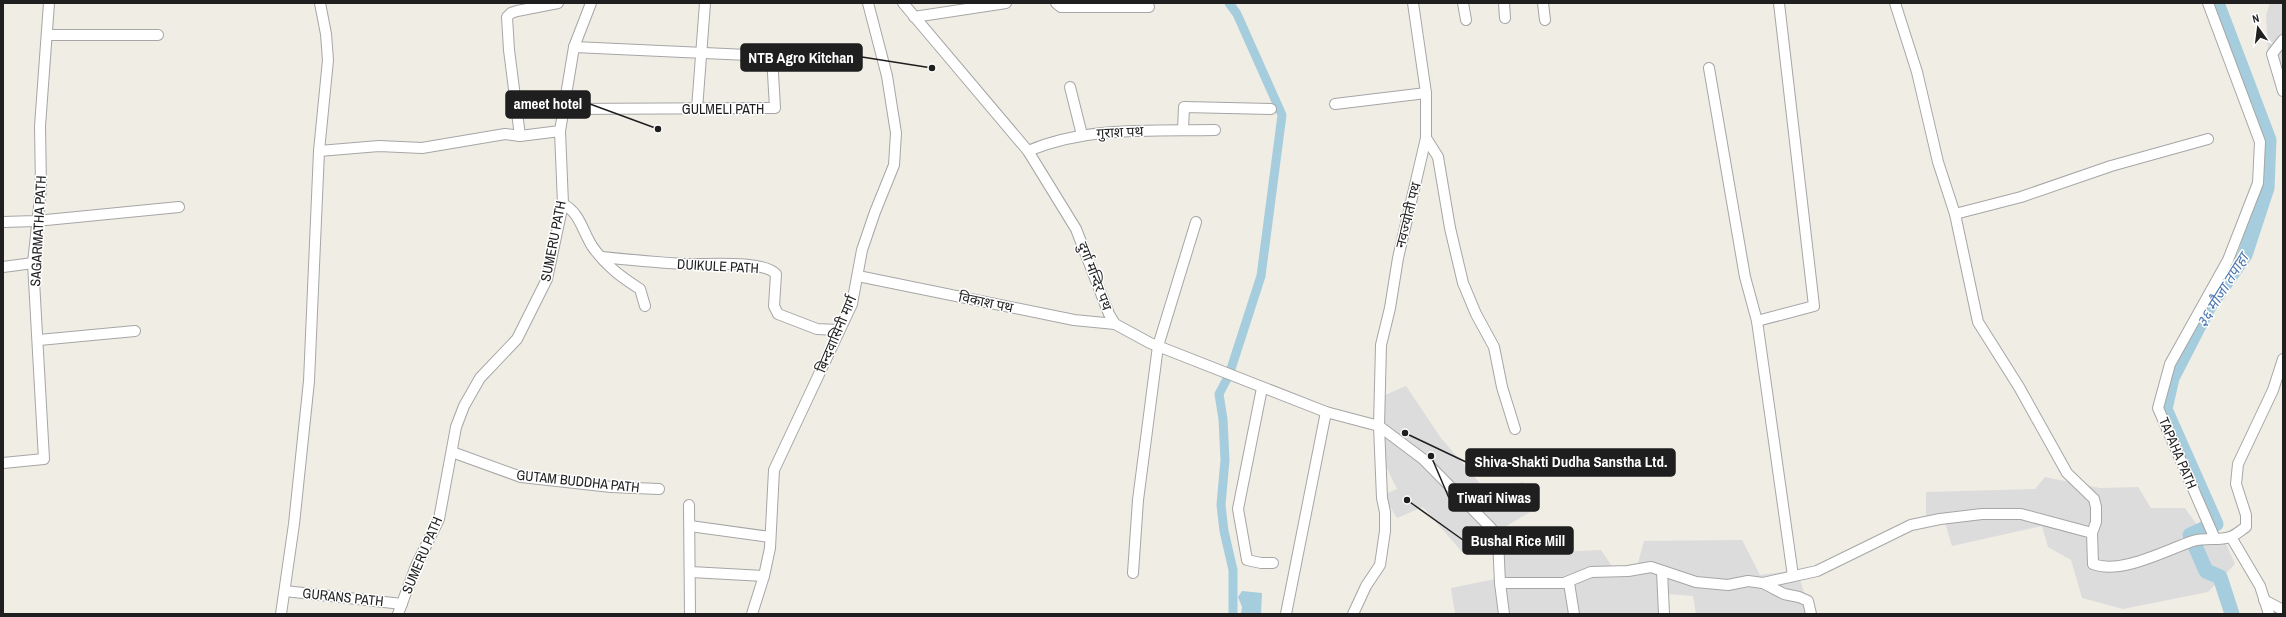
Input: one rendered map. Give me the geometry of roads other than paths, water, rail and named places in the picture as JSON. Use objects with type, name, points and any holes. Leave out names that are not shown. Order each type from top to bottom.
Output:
[{"type":"street","name":"SAGARMATHA PATH","points":[[3,463],[44,459],[38,374],[39,340],[33,264],[36,221],[41,188],[40,126],[48,35],[49,3]]},
{"type":"street","points":[[281,614],[309,381],[319,152],[328,60],[326,34],[320,3]]},
{"type":"street","points":[[520,136],[509,50],[507,18],[510,13],[558,3]]},
{"type":"street","name":"SUMERU PATH","points":[[398,614],[416,566],[439,519],[456,427],[470,391],[517,338],[539,299],[547,279],[563,204],[560,131],[574,47],[591,3]]},
{"type":"street","points":[[697,109],[705,3]]},
{"type":"street","name":"बिन्दवासिनी मार्ग","points":[[752,614],[764,576],[770,548],[774,470],[801,416],[838,330],[852,304],[862,250],[875,212],[890,180],[896,150],[896,133],[887,76],[868,3]]},
{"type":"street","name":"दुर्गा मन्दिर पथ","points":[[903,3],[1028,151],[1076,228],[1109,314],[1115,324],[1158,346],[1262,388],[1326,412],[1379,426]]},
{"type":"street","points":[[914,17],[1006,3]]},
{"type":"street","points":[[1056,3],[1061,7],[1149,7]]},
{"type":"street","name":"नवज्योती पथ","points":[[1353,614],[1366,586],[1380,564],[1385,531],[1379,426],[1381,345],[1390,308],[1398,258],[1426,138],[1426,93],[1413,3]]},
{"type":"street","points":[[1463,3],[1466,20]]},
{"type":"street","points":[[1504,3],[1505,18]]},
{"type":"street","points":[[1543,3],[1545,20]]},
{"type":"street","points":[[1757,321],[1814,306],[1779,3]]},
{"type":"street","points":[[1895,3],[1917,72],[1938,162],[1955,214],[1981,328],[2018,387],[2067,472],[2094,499],[2096,507],[2096,522],[2092,533],[2093,564],[2101,567],[2121,565],[2151,557],[2195,540],[2231,537],[2246,527],[2246,516],[2236,484],[2238,464],[2273,390],[2283,359]]},
{"type":"street","name":"TAPAHA PATH","points":[[2208,3],[2260,142],[2258,183],[2228,260],[2170,364],[2158,408],[2215,539]]},
{"type":"street","points":[[48,35],[158,35]]},
{"type":"street","points":[[2283,40],[2272,54],[2283,91]]},
{"type":"street","name":"GULMELI PATH","points":[[564,109],[775,108],[772,56],[574,47]]},
{"type":"street","points":[[1709,68],[1745,277],[1757,321],[1793,576]]},
{"type":"street","points":[[1070,87],[1082,135]]},
{"type":"street","points":[[1335,104],[1426,93]]},
{"type":"street","points":[[1183,130],[1184,107],[1271,109]]},
{"type":"street","name":"गुराश पथ","points":[[1028,151],[1042,145],[1082,135],[1111,131],[1215,130]]},
{"type":"street","points":[[319,152],[378,146],[422,148],[505,134],[520,136],[560,131]]},
{"type":"street","points":[[1426,138],[1434,148],[1438,157],[1449,222],[1463,283],[1476,314],[1494,347],[1502,387],[1514,429]]},
{"type":"street","points":[[1955,214],[2021,197],[2111,166],[2208,140]]},
{"type":"street","points":[[563,204],[573,210],[592,246],[609,267],[625,280],[640,289],[646,306]]},
{"type":"street","points":[[3,222],[36,221],[179,207]]},
{"type":"street","points":[[1133,573],[1138,500],[1158,346],[1196,222]]},
{"type":"street","name":"DUIKULE PATH","points":[[602,257],[684,264],[734,264],[771,269],[776,274],[774,306],[778,314],[818,329],[838,330]]},
{"type":"street","points":[[3,266],[33,264]]},
{"type":"street","name":"विकाश पथ","points":[[858,276],[1074,320],[1115,324]]},
{"type":"street","points":[[39,340],[135,331]]},
{"type":"street","points":[[1262,388],[1238,508],[1247,560],[1260,563],[1273,563]]},
{"type":"street","points":[[1286,614],[1326,412]]},
{"type":"street","points":[[1379,426],[1423,459],[1492,528],[1498,539],[1500,583],[1504,614]]},
{"type":"street","name":"GUTAM BUDDHA PATH","points":[[452,452],[521,477],[611,487],[659,489]]},
{"type":"street","points":[[689,505],[691,572],[690,614]]},
{"type":"street","points":[[1763,583],[1817,571],[1911,525],[1940,519],[1982,514],[2021,514],[2092,533]]},
{"type":"street","points":[[690,526],[770,537]]},
{"type":"street","points":[[2231,537],[2260,586],[2269,614]]},
{"type":"street","points":[[1500,583],[1529,585],[1570,583],[1576,577],[1591,572],[1628,571],[1651,567],[1696,582],[1728,585],[1748,581],[1763,583],[1784,594],[1799,597],[1808,601],[1810,614]]},
{"type":"street","points":[[1662,571],[1664,614]]},
{"type":"street","points":[[691,572],[764,576]]},
{"type":"street","points":[[1570,583],[1574,614]]},
{"type":"street","name":"GURANS PATH","points":[[284,591],[402,604]]},
{"type":"street","points":[[2264,600],[2283,610]]},
{"type":"water","points":[[1242,591],[1262,593],[1261,614],[1241,614],[1242,607],[1238,597]]},
{"type":"waterway","points":[[1229,3],[1237,14],[1282,115],[1261,276],[1229,375],[1219,394],[1223,419],[1225,460],[1221,505],[1224,531],[1233,570],[1233,614]]},
{"type":"waterway","name":"३६ मौजा तपाहा","points":[[2216,524],[2165,409],[2172,378],[2208,308],[2245,255],[2267,188],[2269,140],[2217,3]]},
{"type":"waterway","points":[[2190,535],[2203,529]]},
{"type":"waterway","points":[[2196,548],[2206,571],[2220,577],[2232,614]]},
{"type":"place","name":"NTB Agro Kitchan","points":[[932,68]]},
{"type":"place","name":"ameet hotel","points":[[658,129]]},
{"type":"place","name":"Shiva-Shakti Dudha Sanstha Ltd.","points":[[1405,433]]},
{"type":"place","name":"Tiwari Niwas","points":[[1431,456]]},
{"type":"place","name":"Bushal Rice Mill","points":[[1407,500]]}]
